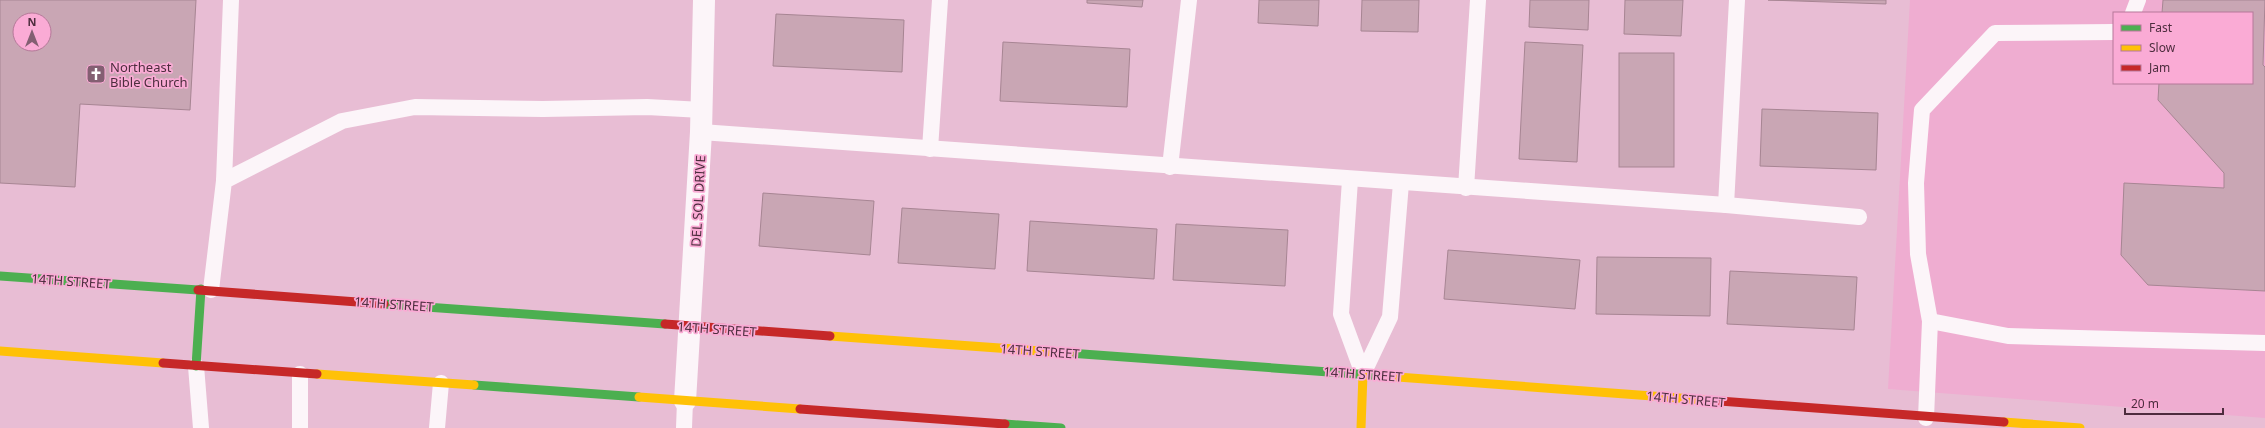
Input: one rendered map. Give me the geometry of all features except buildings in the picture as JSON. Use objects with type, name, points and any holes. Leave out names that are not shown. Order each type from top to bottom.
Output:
[{"type":"main road","name":"14TH STREET","points":[[0,276],[206,290],[691,327],[1363,374],[1926,423],[2080,428]]},
{"type":"main road","points":[[196,366],[206,290]]},
{"type":"main road","points":[[0,351],[300,374],[1061,428]]},
{"type":"main road","points":[[1361,428],[1363,374]]},
{"type":"street","name":"DEL SOL DRIVE","points":[[685,401],[691,327],[701,132],[704,0]]},
{"type":"lane","points":[[206,290],[224,181],[231,0]]},
{"type":"lane","points":[[930,149],[940,0]]},
{"type":"lane","points":[[1170,167],[1189,0]]},
{"type":"lane","points":[[1466,188],[1478,0]]},
{"type":"lane","points":[[1726,205],[1737,0]]},
{"type":"lane","points":[[2133,12],[2138,0]]},
{"type":"lane","points":[[1926,423],[1930,321],[1918,254],[1916,183],[1922,110],[1995,33],[2113,32]]},
{"type":"lane","points":[[224,181],[342,121],[415,107],[544,109],[647,107],[702,110]]},
{"type":"lane","points":[[701,132],[1350,180],[1726,205],[1859,217]]},
{"type":"lane","points":[[1350,180],[1342,314],[1363,374]]},
{"type":"lane","points":[[1363,374],[1390,317],[1401,183]]},
{"type":"lane","points":[[1930,321],[2008,336],[2265,343]]},
{"type":"lane","points":[[196,366],[201,428]]},
{"type":"lane","points":[[300,374],[300,428]]},
{"type":"lane","points":[[437,428],[441,383]]},
{"type":"lane","points":[[684,428],[685,401]]},
{"type":"shaded area","points":[[1910,0],[2265,0],[2265,418],[1888,389]]},
{"type":"traffic: fast","points":[[0,276],[198,290]]},
{"type":"traffic: fast","points":[[196,366],[201,289]]},
{"type":"traffic: fast","points":[[384,304],[665,324]]},
{"type":"traffic: fast","points":[[1069,353],[1384,376]]},
{"type":"traffic: fast","points":[[474,385],[639,397]]},
{"type":"traffic: fast","points":[[1005,424],[1061,428]]},
{"type":"traffic: slow","points":[[830,336],[1069,353]]},
{"type":"traffic: slow","points":[[0,351],[163,363]]},
{"type":"traffic: slow","points":[[317,374],[474,385]]},
{"type":"traffic: slow","points":[[1361,428],[1363,374]]},
{"type":"traffic: slow","points":[[1384,376],[1706,400]]},
{"type":"traffic: slow","points":[[639,397],[800,409]]},
{"type":"traffic: slow","points":[[2004,422],[2080,428]]},
{"type":"traffic: jam","points":[[198,290],[384,304]]},
{"type":"traffic: jam","points":[[665,324],[830,336]]},
{"type":"traffic: jam","points":[[163,363],[317,374]]},
{"type":"traffic: jam","points":[[1706,400],[2004,422]]},
{"type":"traffic: jam","points":[[800,409],[1005,424]]},
{"type":"place","name":"Northeast Bible Church","points":[[96,74]]}]
